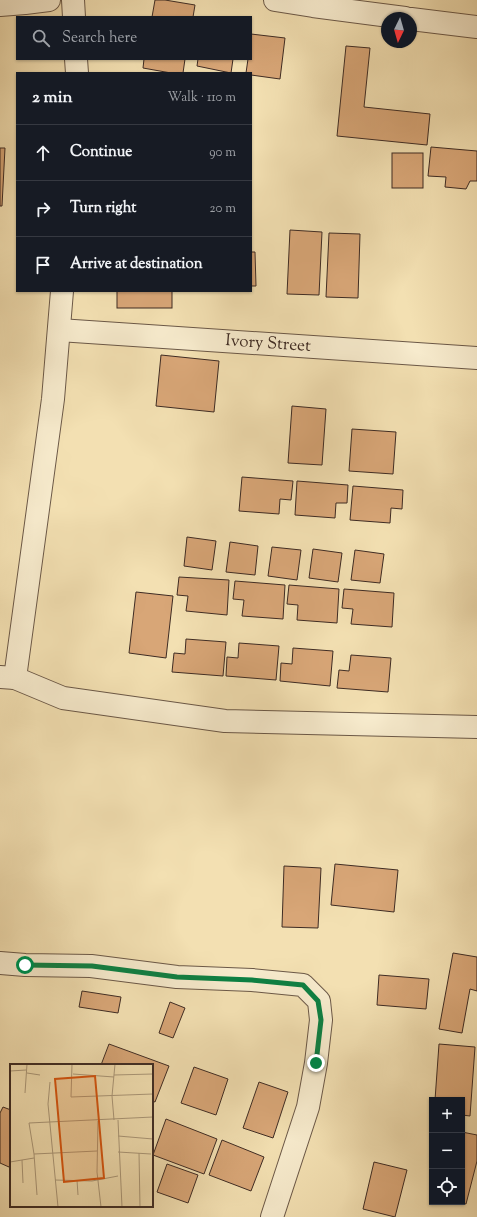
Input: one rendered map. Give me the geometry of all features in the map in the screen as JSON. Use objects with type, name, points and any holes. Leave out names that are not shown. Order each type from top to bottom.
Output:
[{"type":"street","points":[[0,5],[49,0]]},
{"type":"street","points":[[73,0],[74,16]]},
{"type":"street","points":[[275,0],[314,3],[381,14]]},
{"type":"street","points":[[417,20],[477,27]]},
{"type":"street","points":[[76,60],[77,72]]},
{"type":"street","points":[[62,292],[53,399],[7,678],[63,698],[225,720],[477,727]]},
{"type":"street","name":"Ivory Street","points":[[59,330],[477,358]]},
{"type":"street","points":[[0,963],[92,966],[177,977],[252,980],[303,985],[318,1001],[321,1020],[316,1063],[308,1107],[272,1217]]},
{"type":"building","points":[[155,0],[165,0],[195,5],[193,16],[152,16]]},
{"type":"building","points":[[252,34],[285,38],[280,79],[252,75],[252,72],[246,72],[248,60],[252,60]]},
{"type":"building","points":[[346,46],[370,48],[364,107],[430,114],[427,145],[337,136]]},
{"type":"building","points":[[144,60],[185,60],[183,72],[165,72],[143,68]]},
{"type":"building","points":[[198,60],[233,60],[231,72],[197,66]]},
{"type":"building","points":[[431,147],[477,151],[477,181],[470,181],[466,189],[445,187],[446,177],[428,176]]},
{"type":"building","points":[[0,148],[5,148],[2,206],[0,206]]},
{"type":"building","points":[[392,153],[423,153],[423,188],[392,188]]},
{"type":"building","points":[[290,230],[322,232],[319,295],[287,294]]},
{"type":"building","points":[[329,233],[360,234],[358,298],[326,297]]},
{"type":"building","points":[[252,252],[255,252],[256,286],[252,286]]},
{"type":"building","points":[[117,292],[172,292],[172,308],[117,308]]},
{"type":"building","points":[[161,355],[219,361],[214,412],[156,406]]},
{"type":"building","points":[[292,406],[326,409],[322,465],[288,463]]},
{"type":"building","points":[[352,429],[396,432],[393,474],[349,471]]},
{"type":"building","points":[[242,477],[293,481],[291,500],[280,499],[279,514],[239,511]]},
{"type":"building","points":[[297,481],[348,485],[347,503],[336,503],[335,518],[295,515]]},
{"type":"building","points":[[353,486],[403,490],[402,509],[391,508],[390,523],[350,520]]},
{"type":"building","points":[[187,537],[216,541],[212,570],[184,566]]},
{"type":"building","points":[[230,542],[258,546],[255,575],[226,572]]},
{"type":"building","points":[[272,547],[301,550],[297,580],[268,576]]},
{"type":"building","points":[[313,549],[342,553],[338,582],[309,578]]},
{"type":"building","points":[[355,550],[384,554],[380,583],[351,580]]},
{"type":"building","points":[[179,577],[229,580],[227,615],[186,611],[188,596],[177,595]]},
{"type":"building","points":[[235,581],[285,585],[283,619],[242,616],[244,600],[233,599]]},
{"type":"building","points":[[289,585],[339,589],[337,623],[297,620],[298,605],[287,604]]},
{"type":"building","points":[[344,589],[394,593],[392,627],[351,624],[353,609],[342,608]]},
{"type":"building","points":[[136,592],[173,596],[166,658],[129,653]]},
{"type":"building","points":[[186,639],[226,642],[223,676],[172,672],[174,653],[185,654]]},
{"type":"building","points":[[239,643],[279,646],[276,680],[226,676],[227,657],[238,658]]},
{"type":"building","points":[[293,648],[333,651],[330,686],[280,681],[281,663],[292,664]]},
{"type":"building","points":[[351,655],[391,658],[388,692],[337,688],[339,670],[349,671]]},
{"type":"building","points":[[335,864],[398,870],[394,912],[331,905]]},
{"type":"building","points":[[284,866],[321,868],[318,928],[282,927]]},
{"type":"building","points":[[453,953],[477,957],[477,991],[470,989],[462,1033],[439,1029]]},
{"type":"building","points":[[379,975],[429,979],[426,1009],[377,1005]]},
{"type":"building","points":[[82,991],[121,997],[118,1013],[79,1007]]},
{"type":"building","points":[[170,1002],[185,1008],[173,1038],[159,1033]]},
{"type":"building","points":[[109,1044],[169,1066],[155,1102],[153,1101],[153,1064],[101,1064]]},
{"type":"building","points":[[439,1044],[475,1047],[470,1116],[465,1115],[465,1097],[435,1097]]},
{"type":"building","points":[[194,1067],[228,1079],[216,1115],[181,1103]]},
{"type":"building","points":[[259,1082],[288,1092],[273,1138],[243,1128]]},
{"type":"building","points":[[3,1107],[10,1110],[9,1167],[0,1163],[0,1113]]},
{"type":"building","points":[[166,1119],[217,1139],[204,1174],[153,1155]]},
{"type":"building","points":[[465,1133],[477,1135],[477,1161],[466,1204]]},
{"type":"building","points":[[222,1140],[264,1157],[251,1191],[209,1175]]},
{"type":"building","points":[[374,1162],[407,1170],[395,1217],[363,1209]]},
{"type":"building","points":[[167,1164],[198,1175],[188,1203],[157,1192]]},
{"type":"route","points":[[25,965],[92,966],[177,977],[252,980],[303,985],[318,1001],[321,1020],[316,1063]]}]
